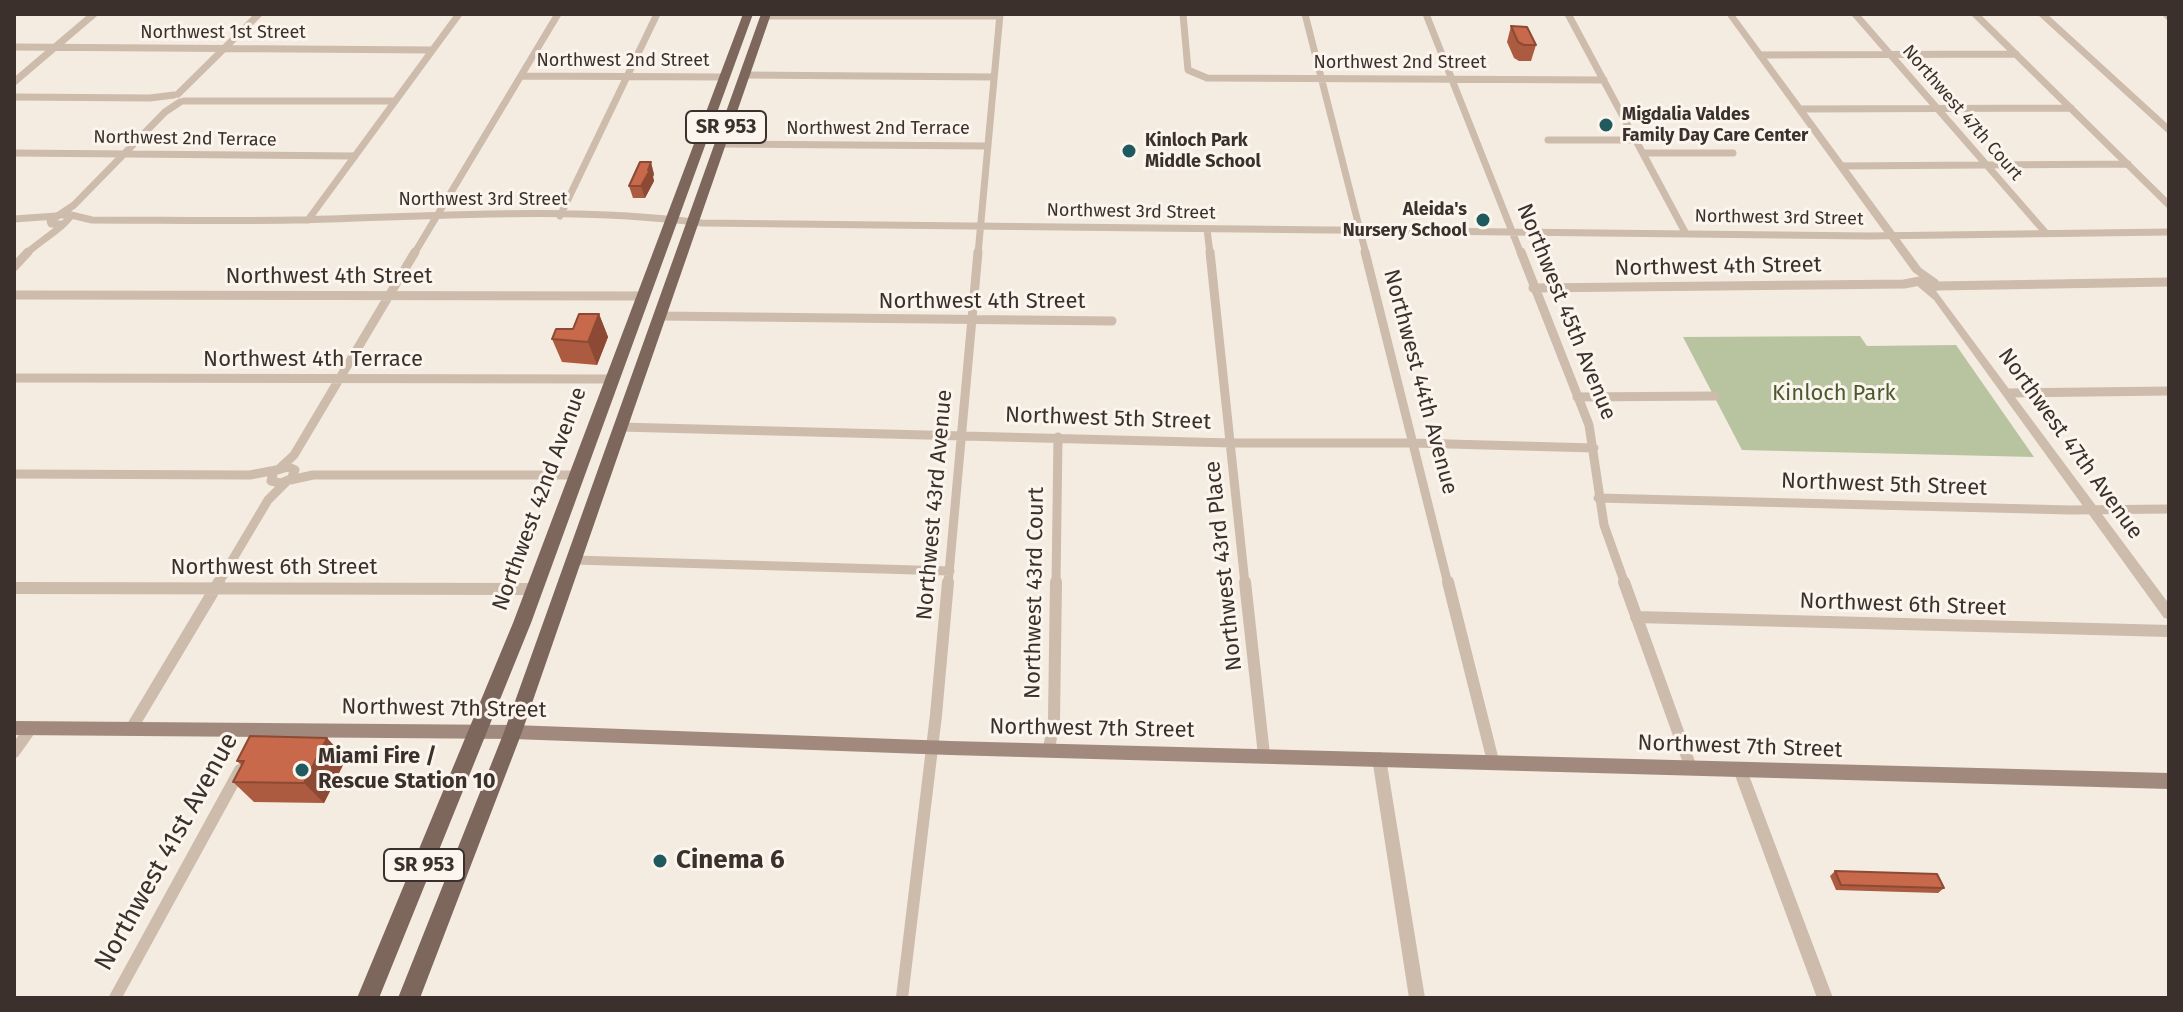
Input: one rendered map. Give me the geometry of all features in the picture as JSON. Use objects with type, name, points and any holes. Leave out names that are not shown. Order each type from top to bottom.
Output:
[{"type":"main road","name":"Northwest 42nd Avenue","points":[[368,998],[480,731],[535,589],[748,14]]},
{"type":"main road","name":"SR 953","points":[[409,998],[513,732],[765,15]]},
{"type":"main road","points":[[730,62],[735,71],[744,75]]},
{"type":"main road","points":[[610,387],[608,417],[611,423],[620,427]]},
{"type":"main road","points":[[576,475],[587,487],[591,511]]},
{"type":"main road","name":"Northwest 7th Street","points":[[22,728],[259,734],[480,731],[932,747],[2169,781]]},
{"type":"street","points":[[14,82],[94,14]]},
{"type":"street","points":[[14,267],[259,14]]},
{"type":"street","points":[[308,220],[459,14]]},
{"type":"street","points":[[268,500],[271,481],[278,469],[294,455],[558,14]]},
{"type":"street","points":[[560,216],[657,14]]},
{"type":"street","name":"Northwest 2nd Street","points":[[1183,14],[1188,70],[1195,75],[1214,79],[1604,80]]},
{"type":"street","name":"Northwest 44th Avenue","points":[[1305,14],[1493,761]]},
{"type":"street","name":"Northwest 45th Avenue","points":[[1426,14],[1577,397],[1594,448],[1598,498],[1604,525],[1691,768]]},
{"type":"street","points":[[1568,14],[1685,232]]},
{"type":"street","name":"Northwest 47th Avenue","points":[[1730,14],[2169,614]]},
{"type":"street","name":"Northwest 47th Court","points":[[1855,14],[2045,232]]},
{"type":"street","points":[[1975,14],[2169,205]]},
{"type":"street","points":[[2042,14],[2169,130]]},
{"type":"street","points":[[765,15],[1000,15]]},
{"type":"street","name":"Northwest 43rd Avenue","points":[[902,998],[950,571],[1000,15]]},
{"type":"street","name":"Northwest 1st Street","points":[[14,47],[432,50]]},
{"type":"street","points":[[1760,55],[2016,54]]},
{"type":"street","points":[[744,75],[994,77]]},
{"type":"street","name":"Northwest 2nd Street","points":[[522,76],[725,77]]},
{"type":"street","points":[[150,98],[167,102],[182,96]]},
{"type":"street","points":[[14,97],[182,96],[205,99],[395,101]]},
{"type":"street","points":[[165,112],[167,102]]},
{"type":"street","points":[[1800,109],[2071,108]]},
{"type":"street","points":[[1548,140],[1637,140]]},
{"type":"street","name":"Northwest 2nd Terrace","points":[[720,144],[988,146]]},
{"type":"street","name":"Northwest 2nd Terrace","points":[[14,153],[355,156]]},
{"type":"street","points":[[1644,153],[1733,153]]},
{"type":"street","points":[[1841,166],[2128,164]]},
{"type":"street","name":"Northwest 3rd Street","points":[[14,219],[308,220],[560,216],[692,222],[1566,233],[1892,235],[2169,232]]},
{"type":"street","name":"Northwest 43rd Place","points":[[1207,229],[1264,755]]},
{"type":"street","name":"Northwest 4th Street","points":[[1533,288],[2169,282]]},
{"type":"street","name":"Northwest 4th Street","points":[[14,295],[643,296]]},
{"type":"street","name":"Northwest 4th Street","points":[[660,316],[1112,321]]},
{"type":"street","name":"Northwest 4th Terrace","points":[[14,378],[340,378],[610,387]]},
{"type":"street","points":[[2008,393],[2169,391]]},
{"type":"street","points":[[1577,397],[1715,396]]},
{"type":"street","name":"Northwest 5th Street","points":[[620,427],[1231,443],[1413,443],[1594,448]]},
{"type":"street","name":"Northwest 43rd Court","points":[[1049,749],[1054,719],[1058,437]]},
{"type":"street","points":[[131,729],[268,500],[291,475],[294,455]]},
{"type":"street","points":[[14,474],[250,475],[278,469],[291,475]]},
{"type":"street","points":[[250,475],[271,481],[291,475],[576,475]]},
{"type":"street","name":"Northwest 5th Street","points":[[1598,498],[2093,510],[2169,509]]},
{"type":"street","points":[[574,560],[950,571]]},
{"type":"street","name":"Northwest 6th Street","points":[[14,588],[535,589]]},
{"type":"street","name":"Northwest 6th Street","points":[[1636,617],[2169,631]]},
{"type":"street","points":[[14,752],[22,728]]},
{"type":"street","name":"Northwest 41st Avenue","points":[[115,998],[246,758]]},
{"type":"street","points":[[1379,758],[1417,998]]},
{"type":"street","points":[[1740,770],[1825,998]]},
{"type":"green space","name":"Kinloch Park","points":[[1860,336],[1867,346],[1956,345],[2034,457],[1742,450],[1683,337]]},
{"type":"building","points":[[1511,26],[1527,27],[1536,45],[1518,42]]},
{"type":"building","points":[[640,162],[651,162],[650,170],[641,186],[629,186]]},
{"type":"building","points":[[579,314],[599,314],[588,342],[552,339],[556,329],[573,329]]},
{"type":"building","points":[[250,736],[327,738],[304,783],[233,782],[244,761],[237,761]]},
{"type":"building","points":[[1835,871],[1937,874],[1944,888],[1841,885]]},
{"type":"place","name":"Migdalia Valdes Family Day Care Center","points":[[1606,125]]},
{"type":"place","name":"Kinloch Park Middle School","points":[[1129,151]]},
{"type":"place","name":"Aleida's Nursery School","points":[[1483,220]]},
{"type":"place","name":"Miami Fire / Rescue Station 10","points":[[302,770]]},
{"type":"place","name":"Cinema 6","points":[[660,861]]}]
